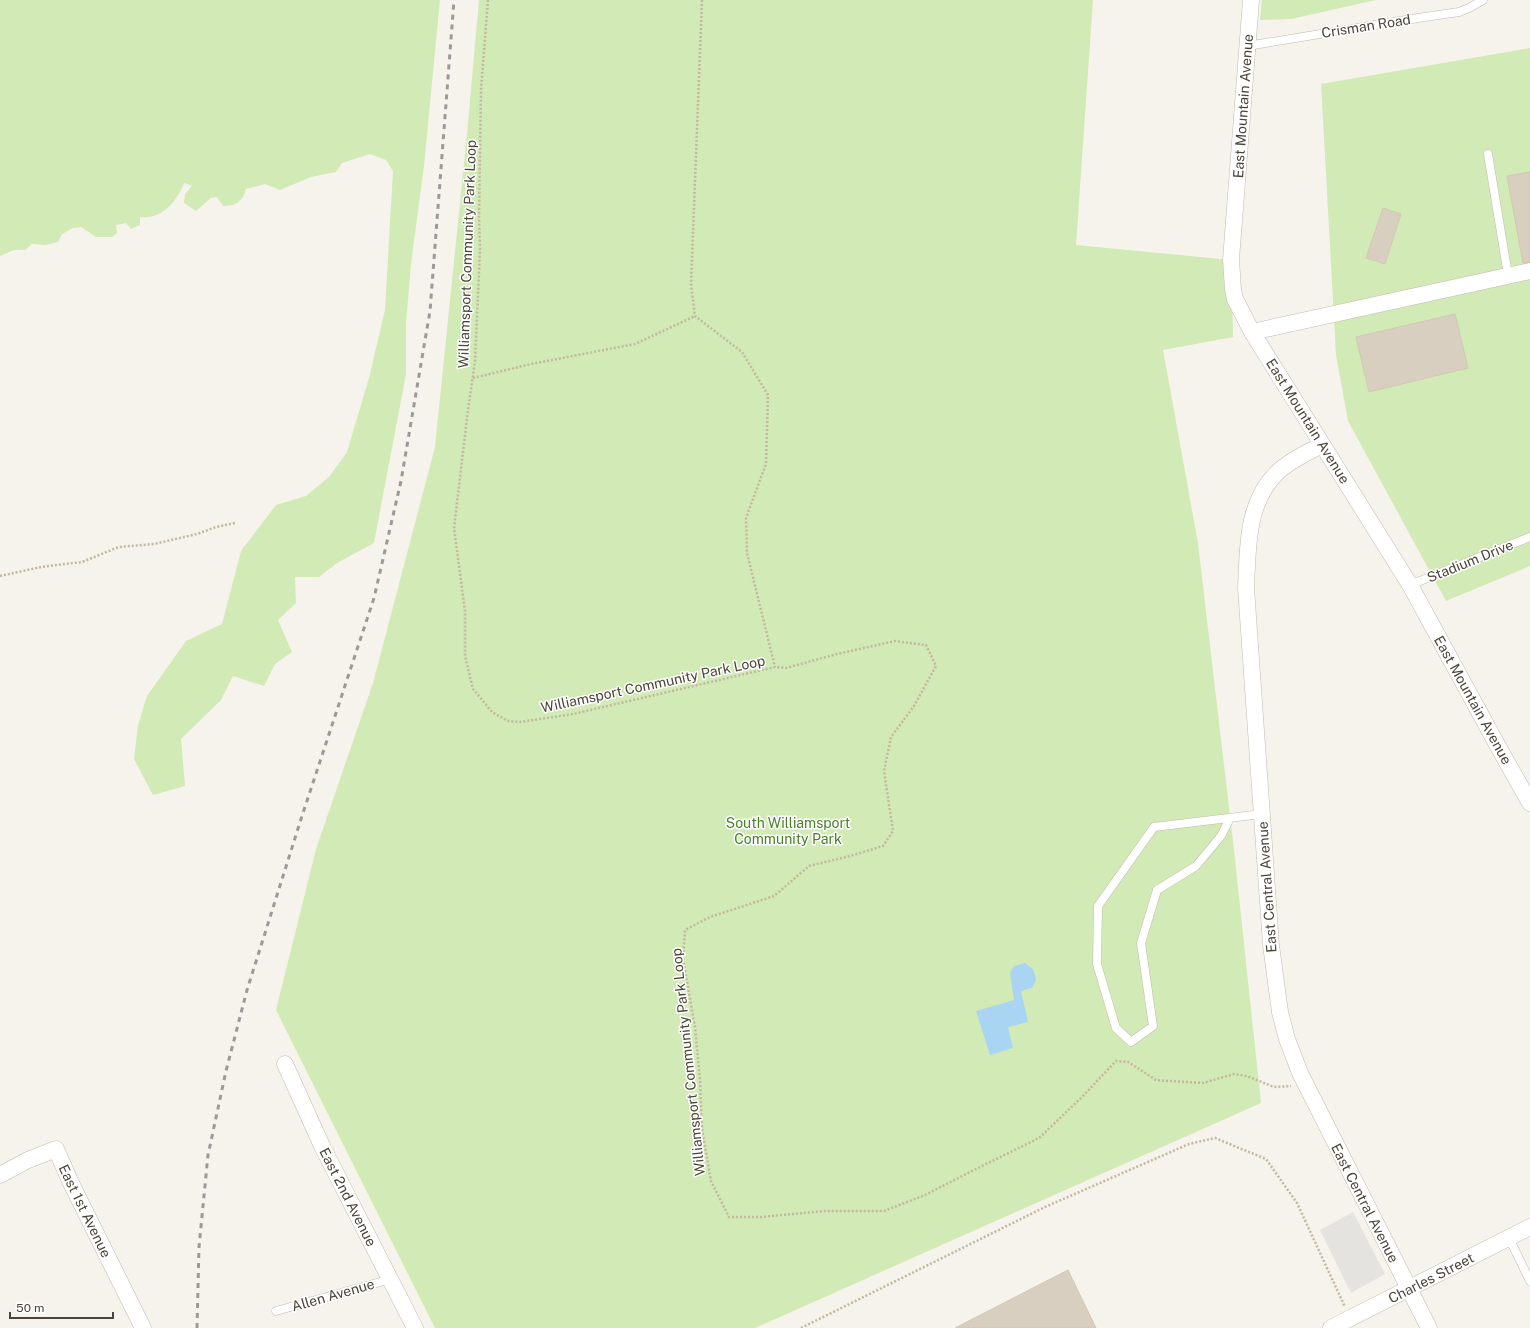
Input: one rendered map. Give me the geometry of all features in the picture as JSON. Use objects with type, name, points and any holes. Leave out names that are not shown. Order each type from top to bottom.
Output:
[{"type":"street","name":"East Mountain Avenue","points":[[1251,0],[1232,260],[1233,290],[1235,299],[1252,332],[1410,585],[1530,803]]},
{"type":"street","points":[[1252,332],[1530,271]]},
{"type":"street","name":"East Central Avenue","points":[[1322,445],[1294,460],[1279,471],[1266,486],[1256,504],[1251,523],[1248,548],[1246,588],[1271,945],[1276,991],[1287,1039],[1300,1073],[1429,1328]]},
{"type":"street","name":"East 2nd Avenue","points":[[285,1064],[322,1146],[416,1328]]},
{"type":"street","name":"East 1st Avenue","points":[[0,1176],[28,1160],[56,1149],[70,1181],[143,1328]]},
{"type":"street","name":"Charles Street","points":[[1331,1328],[1409,1290],[1530,1227]]},
{"type":"lane","name":"Crisman Road","points":[[1247,46],[1459,12],[1482,0]]},
{"type":"lane","points":[[1488,154],[1508,275]]},
{"type":"lane","name":"Stadium Drive","points":[[1410,585],[1530,537]]},
{"type":"lane","points":[[1230,818],[1221,836],[1196,866],[1157,890],[1141,943],[1153,1026],[1131,1042],[1116,1028],[1097,964],[1098,906],[1154,827],[1262,814]]},
{"type":"lane","points":[[1509,1238],[1530,1281]]},
{"type":"lane","name":"Allen Avenue","points":[[276,1311],[391,1279]]},
{"type":"path","name":"Williamsport Community Park Loop","points":[[488,0],[481,89],[478,315],[473,378],[454,528],[465,611],[465,656],[473,689],[492,712],[508,721],[520,722],[573,714],[775,667],[786,668],[837,654],[895,641],[926,645],[936,666],[914,706],[891,737],[884,771],[892,830],[883,846],[809,866],[774,896],[710,917],[684,930],[683,959],[695,1028],[700,1080],[702,1129],[711,1182],[729,1217],[761,1217],[825,1211],[884,1211],[925,1195],[976,1168],[1039,1138],[1082,1098],[1116,1061],[1128,1062],[1156,1080],[1203,1083],[1234,1074],[1247,1076],[1274,1087],[1306,1085]]},
{"type":"path","points":[[473,378],[531,364],[635,344],[695,316],[691,284],[702,0]]},
{"type":"path","name":"Williamsport Community Park Loop","points":[[695,316],[742,352],[768,395],[766,464],[746,518],[746,539],[747,553],[775,667]]},
{"type":"path","points":[[0,576],[41,567],[82,562],[119,547],[154,544],[235,523]]},
{"type":"path","points":[[801,1328],[1045,1207],[1189,1144],[1215,1138],[1266,1159],[1297,1203],[1350,1318]]},
{"type":"green space","points":[[0,0],[440,0],[424,166],[411,264],[406,324],[406,374],[374,543],[337,563],[319,577],[295,577],[296,603],[278,620],[292,652],[275,664],[264,686],[233,676],[221,700],[181,739],[185,786],[153,795],[134,759],[138,725],[147,696],[186,641],[222,624],[241,551],[276,505],[306,496],[329,477],[347,452],[369,378],[385,310],[393,171],[386,160],[370,154],[342,163],[336,172],[311,177],[280,190],[265,184],[246,189],[243,197],[232,205],[223,206],[217,197],[211,198],[196,211],[184,203],[185,194],[192,186],[184,183],[181,190],[168,208],[155,215],[140,217],[140,225],[131,229],[126,223],[116,225],[117,233],[112,237],[96,237],[81,227],[73,228],[62,234],[58,242],[45,245],[32,244],[25,250],[14,250],[0,256]]},
{"type":"green space","name":"South Williamsport Community Park","points":[[479,0],[1093,0],[1076,245],[1231,260],[1233,337],[1163,350],[1198,543],[1234,850],[1261,1103],[755,1328],[435,1328],[276,1010],[316,849],[373,683],[435,447]]},
{"type":"green space","points":[[1262,0],[1376,0],[1291,19],[1260,20]]},
{"type":"green space","points":[[1530,48],[1530,566],[1446,601],[1348,421],[1336,355],[1321,84]]},
{"type":"shaded area","points":[[1353,1212],[1385,1274],[1351,1293],[1320,1230]]},
{"type":"water","points":[[1025,963],[1033,969],[1036,980],[1032,988],[1021,991],[1028,1022],[1008,1027],[1013,1048],[990,1055],[976,1011],[1014,1000],[1010,973],[1014,966]]},
{"type":"building","points":[[1530,172],[1530,262],[1523,263],[1507,176]]},
{"type":"building","points":[[1383,208],[1401,214],[1385,264],[1366,258]]},
{"type":"building","points":[[1455,314],[1468,368],[1369,392],[1356,337]]},
{"type":"building","points":[[1068,1270],[1096,1328],[955,1328]]},
{"type":"railway","points":[[197,1328],[199,1247],[208,1155],[226,1071],[247,990],[302,816],[374,598],[401,481],[430,311],[454,0]]}]
